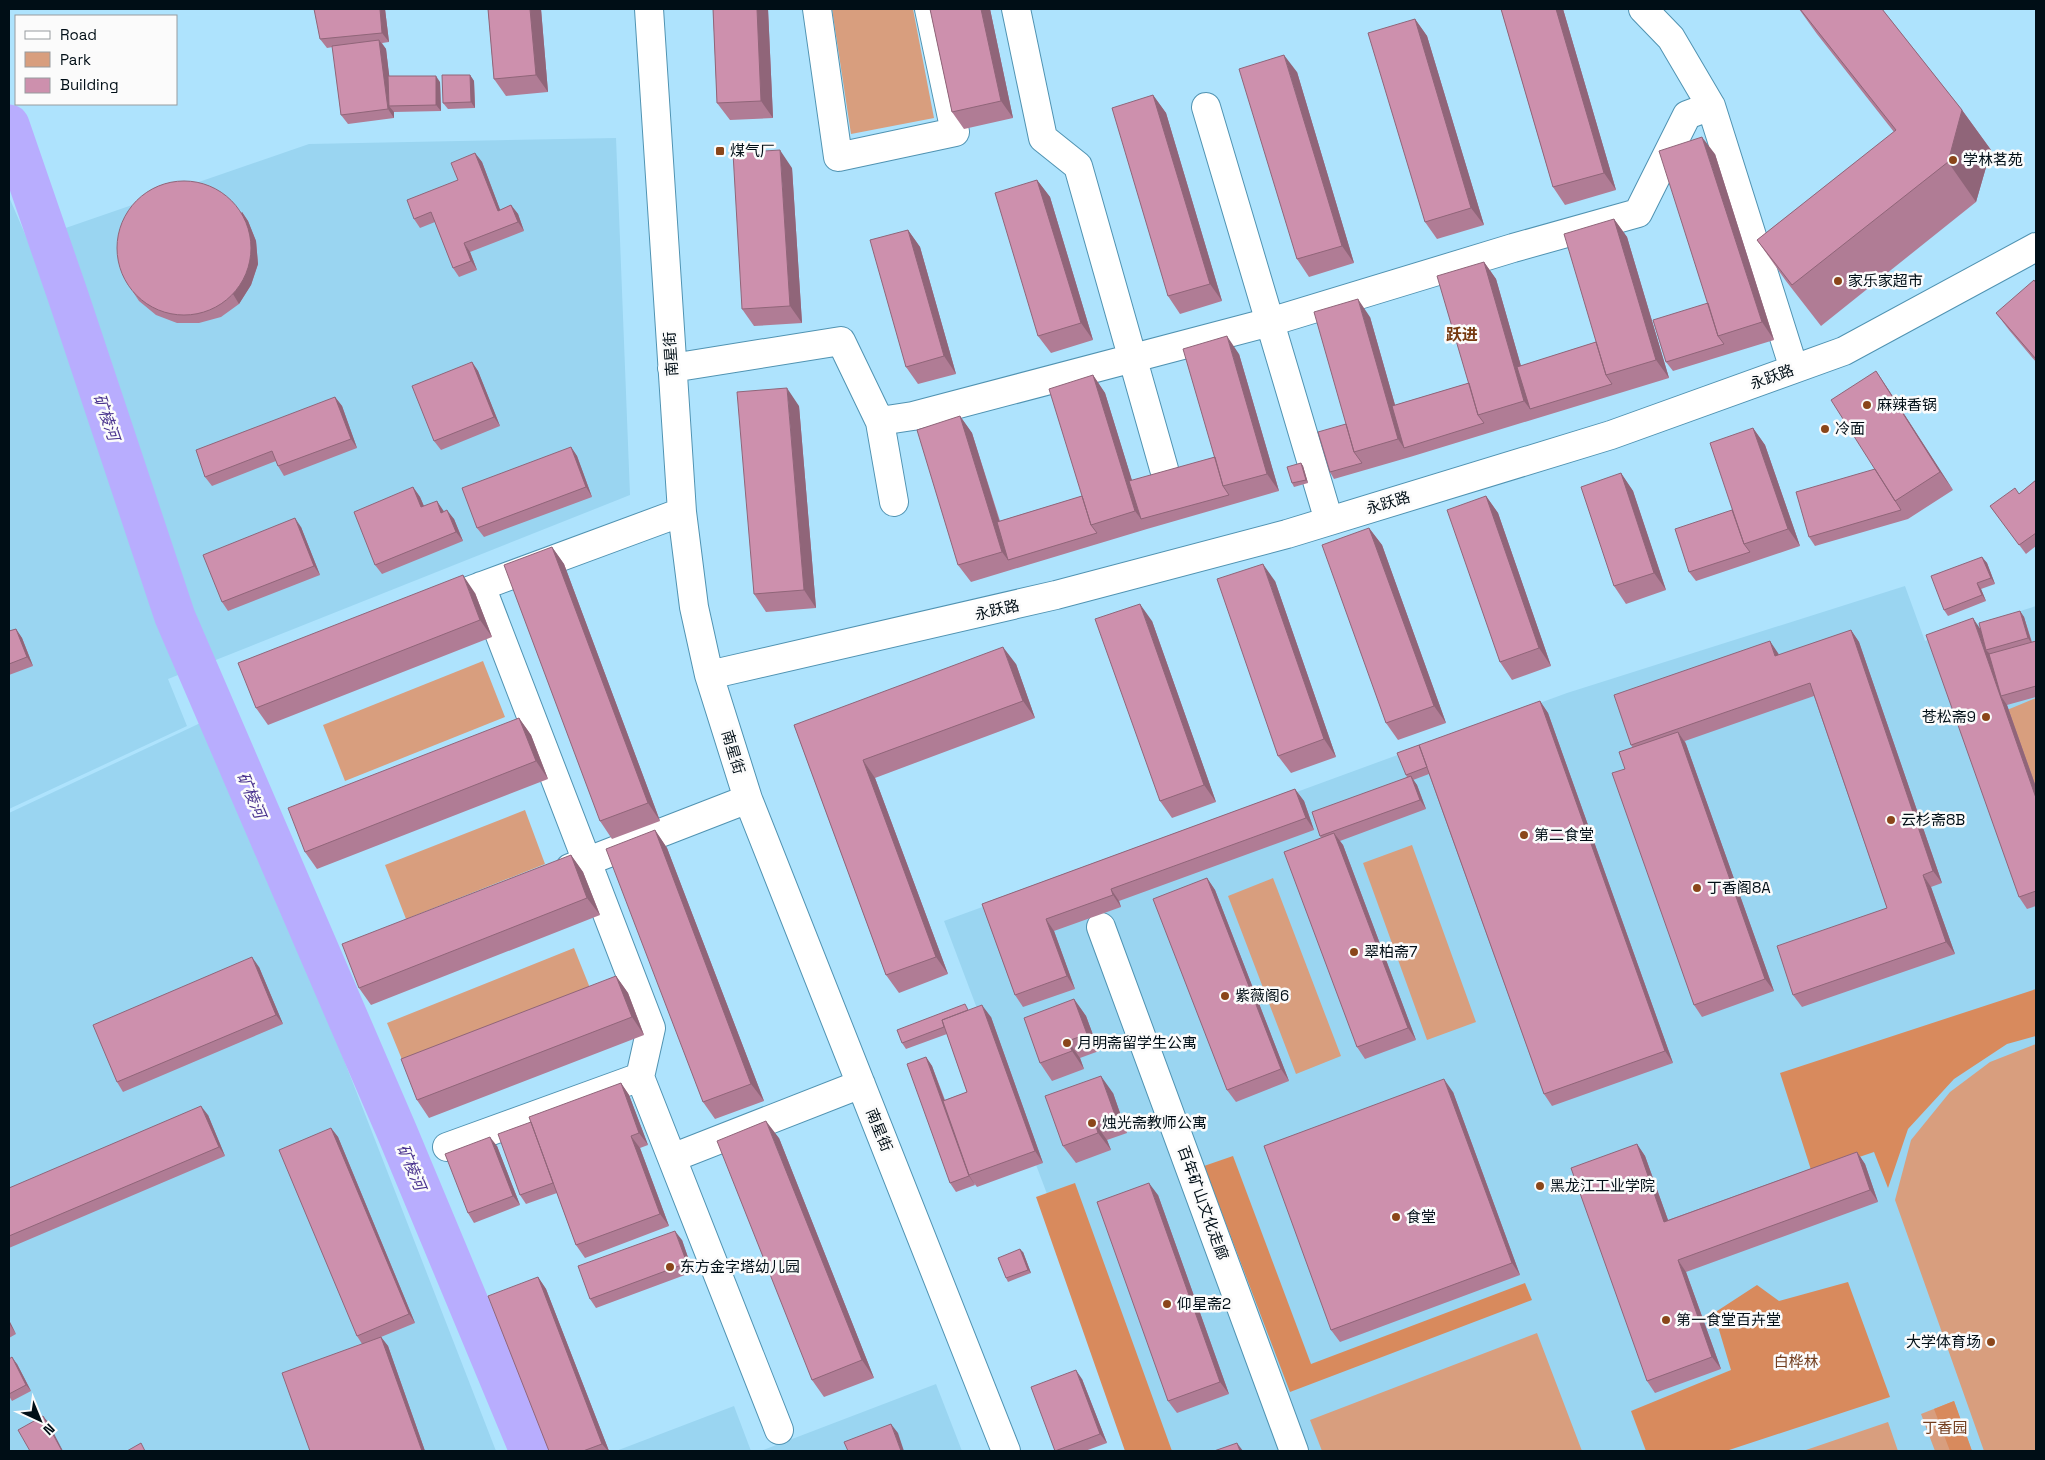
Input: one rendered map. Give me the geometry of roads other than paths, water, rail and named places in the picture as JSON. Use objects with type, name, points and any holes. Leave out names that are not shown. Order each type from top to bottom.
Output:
[{"type":"street","name":"南星街","points":[[649,9],[682,512],[694,607],[709,674],[748,799],[1006,1451]]},
{"type":"street","points":[[817,9],[838,157],[955,132],[929,9]]},
{"type":"street","points":[[1016,9],[1043,138],[1078,166],[1164,470]]},
{"type":"street","points":[[1643,9],[1671,38],[1711,106],[1794,369]]},
{"type":"street","points":[[880,421],[913,416],[1270,322],[1513,248],[1638,213],[1687,115],[1711,106]]},
{"type":"street","points":[[1206,107],[1329,521]]},
{"type":"street","name":"永跃路","points":[[709,674],[1028,603],[1329,521],[1611,436],[1844,351],[2036,247]]},
{"type":"street","points":[[672,368],[841,341],[880,421],[894,502]]},
{"type":"street","points":[[443,600],[682,512]]},
{"type":"street","points":[[480,586],[651,1028],[640,1077],[779,1430]]},
{"type":"street","points":[[504,727],[531,716]]},
{"type":"street","points":[[551,875],[748,799]]},
{"type":"street","name":"百年矿山文化走廊","points":[[1101,927],[1294,1451]]},
{"type":"street","points":[[605,990],[633,980]]},
{"type":"street","points":[[447,1147],[640,1077]]},
{"type":"street","points":[[672,1158],[861,1084]]},
{"type":"waterway","name":"矿棱河","points":[[9,125],[175,617],[397,1132],[530,1451]]},
{"type":"place","name":"煤气厂","points":[[720,151]]},
{"type":"place","name":"学林茗苑","points":[[1953,160]]},
{"type":"place","name":"家乐家超市","points":[[1838,281]]},
{"type":"place","name":"麻辣香锅","points":[[1867,405]]},
{"type":"place","name":"冷面","points":[[1825,429]]},
{"type":"place","name":"苍松斋9","points":[[1986,717]]},
{"type":"place","name":"云杉斋8B","points":[[1891,820]]},
{"type":"place","name":"第二食堂","points":[[1524,835]]},
{"type":"place","name":"丁香阁8A","points":[[1697,888]]},
{"type":"place","name":"翠柏斋7","points":[[1354,952]]},
{"type":"place","name":"紫薇阁6","points":[[1225,996]]},
{"type":"place","name":"月明斋留学生公寓","points":[[1067,1043]]},
{"type":"place","name":"烛光斋教师公寓","points":[[1092,1123]]},
{"type":"place","name":"黑龙江工业学院","points":[[1540,1186]]},
{"type":"place","name":"食堂","points":[[1396,1217]]},
{"type":"place","name":"东方金字塔幼儿园","points":[[670,1267]]},
{"type":"place","name":"仰星斋2","points":[[1167,1304]]},
{"type":"place","name":"第一食堂百卉堂","points":[[1666,1320]]},
{"type":"place","name":"大学体育场","points":[[1991,1342]]},
{"type":"district","name":"跃进","points":[[1462,334]]},
{"type":"park label","name":"白桦林","points":[[1796,1362]]},
{"type":"park label","name":"丁香园","points":[[1945,1428]]}]
